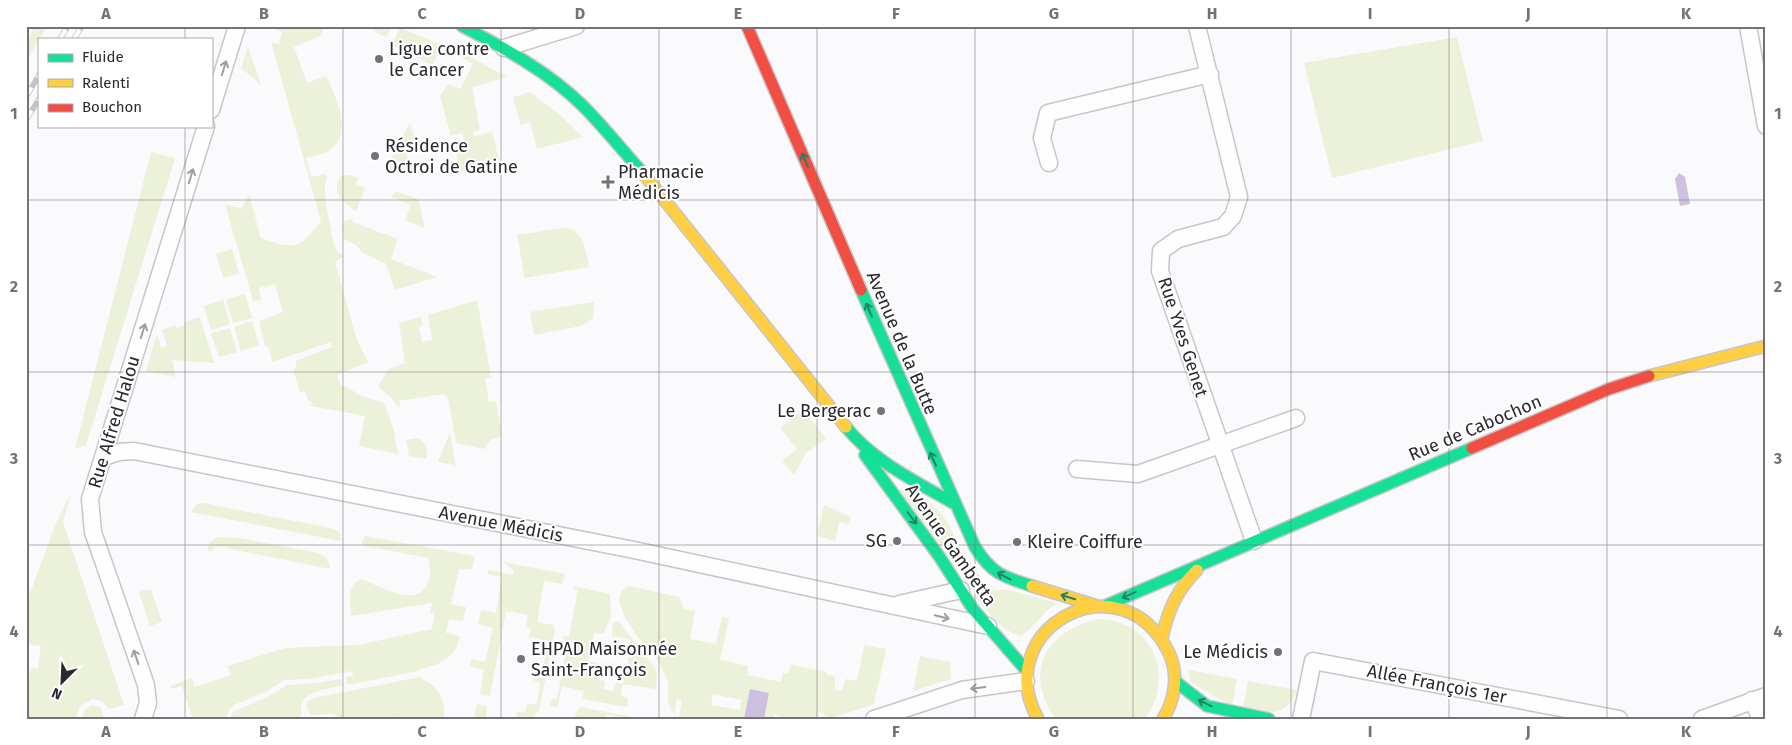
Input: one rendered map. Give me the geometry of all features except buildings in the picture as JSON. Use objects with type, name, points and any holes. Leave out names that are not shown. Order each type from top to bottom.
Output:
[{"type":"main road","points":[[462,26],[504,48],[540,72],[582,105],[614,138],[754,309],[853,436],[897,470],[953,503]]},
{"type":"main road","name":"Avenue de la Butte","points":[[747,26],[953,503],[985,563],[1001,576],[1094,605]]},
{"type":"main road","name":"Rue de Cabochon","points":[[1106,605],[1609,389],[1669,370],[1766,346]]},
{"type":"main road","name":"Avenue Gambetta","points":[[853,436],[939,556],[961,590],[1026,676]]},
{"type":"main road","name":"Rue de Cabochon","points":[[1162,638],[1170,603],[1181,585],[1206,563]]},
{"type":"main road","points":[[1038,719],[1028,697],[1026,676],[1034,646],[1049,626],[1070,612],[1094,605],[1106,605],[1128,610],[1147,621],[1162,638],[1169,651],[1175,681],[1172,699],[1163,719]]},
{"type":"main road","points":[[1175,681],[1193,697],[1208,706],[1269,719]]},
{"type":"street","points":[[212,107],[237,26]]},
{"type":"street","points":[[504,48],[576,26]]},
{"type":"street","name":"Rue Yves Genet","points":[[1197,26],[1239,197],[1233,216],[1223,226],[1178,239],[1161,251],[1160,271],[1219,446],[1254,541]]},
{"type":"street","points":[[1748,26],[1766,126]]},
{"type":"street","points":[[1049,163],[1042,138],[1048,113],[1210,74]]},
{"type":"street","name":"Rue Alfred Halou","points":[[143,719],[148,703],[146,684],[93,532],[90,500],[205,128]]},
{"type":"street","points":[[1077,469],[1138,474],[1296,418]]},
{"type":"street","name":"Avenue Médicis","points":[[104,457],[118,452],[134,451],[897,605],[988,626]]},
{"type":"street","name":"Avenue Médicis","points":[[897,605],[961,590]]},
{"type":"street","name":"Allée François 1er","points":[[1301,719],[1313,661],[1619,719]]},
{"type":"street","points":[[874,719],[962,690],[1026,676]]},
{"type":"street","points":[[1704,717],[1759,698],[1761,719]]},
{"type":"green space","points":[[35,26],[47,26],[38,38],[26,61],[26,44]]},
{"type":"green space","points":[[274,26],[325,26],[320,36],[294,47],[307,83],[326,76],[334,93],[342,123],[338,141],[332,149],[323,154],[306,158],[311,177],[325,174],[327,177],[325,191],[334,246],[339,253],[345,256],[335,262],[356,337],[368,362],[337,375],[341,387],[346,386],[359,395],[384,403],[393,427],[398,454],[359,446],[365,416],[311,406],[312,401],[308,401],[305,391],[300,393],[293,369],[297,368],[295,361],[332,347],[331,342],[272,362],[269,348],[265,346],[259,321],[283,312],[275,284],[259,288],[261,300],[253,301],[225,204],[241,209],[249,195],[261,238],[289,246],[296,245],[307,238],[321,221],[271,42],[279,44],[282,32],[274,29]]},
{"type":"green space","points":[[372,26],[392,26],[386,37],[376,32]]},
{"type":"green space","points":[[400,28],[442,45],[432,65],[392,45]]},
{"type":"green space","points":[[1457,37],[1483,141],[1332,178],[1304,63]]},
{"type":"green space","points":[[248,47],[261,85],[241,68]]},
{"type":"green space","points":[[463,53],[507,77],[472,87],[480,130],[473,132],[474,136],[492,132],[499,160],[461,171],[453,143],[464,140],[462,133],[451,136],[440,96],[448,84],[460,89],[473,64],[461,57]]},
{"type":"green space","points":[[530,92],[559,114],[583,137],[537,149],[530,122],[521,125],[513,97]]},
{"type":"green space","points":[[410,123],[416,143],[405,147],[409,162],[385,170]]},
{"type":"green space","points":[[151,152],[175,158],[86,445],[75,449]]},
{"type":"green space","points":[[349,175],[359,178],[356,184],[365,188],[356,211],[337,192],[341,176]]},
{"type":"green space","points":[[395,191],[418,199],[425,228],[405,220],[411,205],[392,197]]},
{"type":"green space","points":[[353,219],[352,222],[398,239],[391,259],[437,277],[395,290],[386,264],[363,253],[356,245],[344,239],[342,225],[345,221]]},
{"type":"green space","points":[[563,228],[570,229],[580,236],[585,247],[589,267],[525,278],[517,235]]},
{"type":"green space","points":[[232,249],[239,273],[223,278],[216,254]]},
{"type":"green space","points":[[245,294],[252,318],[233,323],[226,299]]},
{"type":"green space","points":[[223,300],[230,324],[211,330],[204,306]]},
{"type":"green space","points":[[477,300],[491,377],[485,379],[489,402],[496,401],[502,436],[490,440],[484,449],[456,443],[448,398],[443,394],[399,401],[400,408],[389,395],[379,388],[379,384],[389,369],[405,363],[399,323],[421,317],[423,325],[419,327],[422,342],[432,340],[428,315]]},
{"type":"green space","points":[[594,302],[593,318],[581,326],[534,335],[530,312]]},
{"type":"green space","points":[[200,317],[214,363],[172,360],[176,377],[146,371],[157,334],[161,348],[167,346],[162,330],[175,325],[176,328],[185,325],[184,322]]},
{"type":"green space","points":[[252,321],[259,345],[241,351],[234,327]]},
{"type":"green space","points":[[230,328],[237,352],[219,357],[211,333]]},
{"type":"green space","points":[[803,409],[826,439],[806,453],[794,475],[782,461],[797,449],[780,428]]},
{"type":"green space","points":[[450,432],[456,468],[454,465],[438,462]]},
{"type":"green space","points":[[418,438],[426,445],[427,459],[409,456],[406,440]]},
{"type":"green space","points":[[906,486],[942,514],[956,540],[943,548],[900,490]]},
{"type":"green space","points":[[71,493],[63,522],[124,705],[109,709],[102,701],[92,699],[80,706],[75,719],[27,719],[26,682],[32,668],[38,669],[41,646],[26,644],[26,604],[56,523]]},
{"type":"green space","points":[[203,503],[335,529],[340,533],[341,541],[191,512],[197,504]]},
{"type":"green space","points":[[824,505],[851,517],[849,524],[839,522],[835,541],[817,536]]},
{"type":"green space","points":[[365,536],[475,556],[472,569],[459,569],[451,604],[466,607],[463,621],[449,619],[446,633],[460,636],[458,644],[446,660],[419,669],[419,671],[347,685],[346,677],[353,676],[352,671],[309,679],[284,680],[265,692],[234,705],[229,710],[226,719],[193,719],[182,686],[172,689],[170,686],[192,678],[195,687],[231,675],[228,666],[285,648],[358,645],[432,629],[435,612],[430,614],[432,603],[351,616],[351,591],[360,579],[396,593],[414,595],[421,592],[430,578],[428,558],[361,545]]},
{"type":"green space","points":[[219,537],[238,538],[319,553],[328,560],[330,569],[217,546],[210,552],[207,549],[210,542]]},
{"type":"green space","points":[[967,558],[981,577],[966,581],[954,564]]},
{"type":"green space","points":[[503,562],[565,574],[562,584],[544,581],[537,622],[553,625],[555,630],[539,711],[530,719],[518,719],[516,711],[525,713],[527,703],[536,705],[540,683],[534,681],[536,672],[542,673],[549,641],[529,637],[531,628],[526,627],[528,615],[506,611],[490,696],[480,694],[484,670],[470,666],[471,659],[485,662],[493,628],[478,624],[481,610],[496,613],[502,577],[488,574],[487,570],[514,575],[513,570]]},
{"type":"green space","points":[[573,586],[610,594],[611,617],[603,634],[594,633],[588,661],[598,663],[597,673],[601,673],[599,680],[605,681],[604,689],[614,691],[616,683],[623,684],[621,695],[628,698],[627,707],[582,699],[584,691],[562,686],[557,708],[550,706],[552,699],[557,699],[568,641],[563,640],[564,636],[569,637],[578,590],[573,589]]},
{"type":"green space","points":[[629,586],[679,597],[684,609],[695,611],[690,639],[716,644],[722,617],[729,618],[720,660],[748,666],[747,675],[781,682],[783,673],[788,674],[791,665],[827,672],[827,675],[835,676],[835,690],[842,691],[845,679],[857,681],[864,645],[886,649],[874,704],[829,719],[819,711],[817,719],[787,719],[775,714],[774,719],[673,719],[674,716],[679,717],[682,700],[677,699],[674,714],[670,708],[668,698],[668,681],[657,660],[636,634],[622,612],[619,601],[621,592]],"holes":[[[713,694],[741,700],[740,710],[711,705]]]},
{"type":"green space","points":[[151,589],[162,622],[150,626],[139,592]]},
{"type":"green space","points":[[992,590],[1009,590],[1057,603],[1020,636],[1000,624],[988,613],[974,595]]},
{"type":"green space","points":[[1099,619],[1118,622],[1133,629],[1144,638],[1152,650],[1157,663],[1159,677],[1153,706],[1145,719],[1056,719],[1046,702],[1041,686],[1041,670],[1045,656],[1053,643],[1065,633]]},
{"type":"green space","points":[[618,621],[655,668],[657,676],[656,689],[623,684],[632,643],[629,639],[612,636],[613,623]]},
{"type":"green space","points":[[920,656],[950,662],[951,679],[913,691]]},
{"type":"green space","points":[[1189,670],[1237,679],[1232,706],[1190,682]]},
{"type":"green space","points":[[420,677],[430,683],[440,695],[444,709],[444,719],[405,719],[392,716],[387,719],[344,719],[332,714],[311,715],[306,707],[308,701],[314,698]]},
{"type":"green space","points":[[341,679],[343,686],[314,692],[308,696],[303,701],[301,707],[302,714],[296,719],[230,719],[233,712],[265,698],[287,685]]},
{"type":"green space","points":[[1248,681],[1297,690],[1293,699],[1282,709],[1268,712],[1252,710],[1243,708]]},
{"type":"green space","points":[[477,704],[487,706],[486,717],[492,719],[474,719]]},
{"type":"green space","points":[[92,705],[101,708],[104,719],[82,719],[84,711]]},
{"type":"green space","points":[[580,707],[642,719],[608,715],[602,719],[576,719],[575,715]]},
{"type":"shaded area","points":[[1679,173],[1685,177],[1690,204],[1680,206],[1675,179]]},
{"type":"shaded area","points":[[750,689],[769,693],[764,719],[744,719]]},
{"type":"railway","points":[[61,38],[68,26]]},
{"type":"railway","points":[[75,38],[82,26]]},
{"type":"railway","points":[[26,97],[38,77]]},
{"type":"railway","points":[[26,120],[38,101]]},
{"type":"traffic: fast","points":[[462,26],[510,52],[556,82],[591,114],[642,172]]},
{"type":"traffic: fast","points":[[861,290],[975,547],[987,563],[999,573],[1005,577],[1032,586]]},
{"type":"traffic: fast","points":[[846,427],[882,460],[910,479],[953,503]]},
{"type":"traffic: fast","points":[[1107,605],[1472,448]]},
{"type":"traffic: fast","points":[[865,455],[939,556],[973,609],[1026,670]]},
{"type":"traffic: fast","points":[[1175,681],[1207,706],[1269,719]]},
{"type":"traffic: slow","points":[[642,172],[846,427]]},
{"type":"traffic: slow","points":[[1649,376],[1766,346]]},
{"type":"traffic: slow","points":[[1162,638],[1174,601],[1184,585],[1197,570]]},
{"type":"traffic: slow","points":[[1032,586],[1094,605]]},
{"type":"traffic: slow","points":[[1038,719],[1027,686],[1031,657],[1045,633],[1067,616],[1093,607],[1121,609],[1148,624],[1169,653],[1175,678],[1173,695],[1163,719]]},
{"type":"traffic: jam","points":[[747,26],[861,290]]},
{"type":"traffic: jam","points":[[1472,448],[1609,389],[1649,376]]},
{"type":"place","name":"Ligue contre le Cancer","points":[[379,59]]},
{"type":"place","name":"Résidence Octroi de Gatine","points":[[375,156]]},
{"type":"place","name":"Pharmacie Médicis","points":[[608,182]]},
{"type":"place","name":"Le Bergerac","points":[[881,411]]},
{"type":"place","name":"SG","points":[[897,541]]},
{"type":"place","name":"Kleire Coiffure","points":[[1017,542]]},
{"type":"place","name":"Le Médicis","points":[[1278,652]]},
{"type":"place","name":"EHPAD Maisonnée Saint-François","points":[[521,659]]}]
